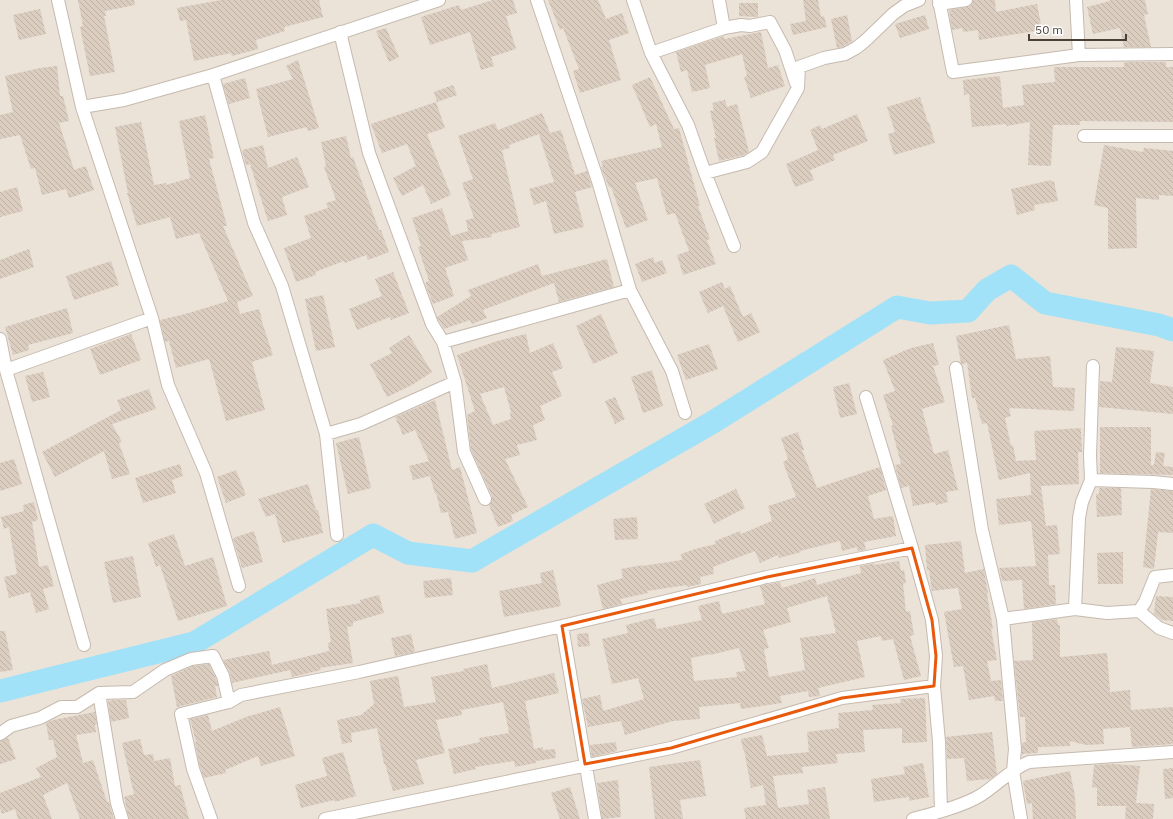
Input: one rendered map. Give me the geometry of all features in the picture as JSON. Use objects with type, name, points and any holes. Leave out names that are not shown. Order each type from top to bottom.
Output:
[{"type":"street","points":[[58,0],[82,107],[152,318],[168,385],[206,473],[239,586]]},
{"type":"street","points":[[82,107],[124,100],[213,75],[439,0]]},
{"type":"street","points":[[536,0],[598,181],[630,290],[672,371],[686,413]]},
{"type":"street","points":[[633,0],[651,53],[688,125],[734,246]]},
{"type":"street","points":[[719,0],[724,28]]},
{"type":"street","points":[[705,173],[747,162],[762,152],[798,88],[799,67],[824,58],[845,54],[856,48],[893,14],[904,6],[919,0]]},
{"type":"street","points":[[966,0],[939,2],[953,72],[1079,55],[1173,54]]},
{"type":"street","points":[[1076,0],[1079,55]]},
{"type":"street","points":[[651,53],[724,28],[741,25],[750,26],[770,22],[785,50],[798,88]]},
{"type":"street","points":[[340,32],[370,153],[432,324],[443,342],[455,382],[464,452],[485,499]]},
{"type":"street","points":[[213,75],[254,223],[282,286],[326,434],[337,535]]},
{"type":"street","points":[[1084,136],[1173,136]]},
{"type":"street","points":[[443,342],[630,290]]},
{"type":"street","points":[[6,370],[152,318]]},
{"type":"street","points":[[0,339],[6,370],[84,645]]},
{"type":"street","points":[[1075,609],[1080,518],[1082,502],[1091,480],[1090,455],[1093,366]]},
{"type":"street","points":[[956,368],[982,530],[1003,619],[1015,749],[1014,771],[1021,819]]},
{"type":"street","points":[[326,434],[361,424],[455,382]]},
{"type":"street","points":[[866,397],[912,548],[932,620],[936,656],[934,686],[939,742],[941,811]]},
{"type":"street","points":[[1091,480],[1173,484]]},
{"type":"street","points":[[211,819],[193,769],[181,714],[229,702],[241,695],[359,672],[562,626],[767,577],[912,548]]},
{"type":"street","points":[[1140,611],[1155,577],[1173,573]]},
{"type":"street","points":[[1003,619],[1075,609],[1107,613],[1140,611],[1159,628],[1173,633]]},
{"type":"street","points":[[562,626],[594,819]]},
{"type":"street","points":[[0,734],[11,726],[40,718],[61,708],[77,707],[99,693],[133,692],[165,670],[191,659],[213,656],[223,676],[229,702]]},
{"type":"street","points":[[325,819],[585,764],[671,748],[842,698],[934,686]]},
{"type":"street","points":[[99,693],[117,803],[122,819]]},
{"type":"street","points":[[913,819],[941,811],[980,796],[1021,765],[1029,762],[1173,752]]},
{"type":"highlighted area","points":[[912,548],[932,620],[936,656],[934,686],[842,698],[671,748],[585,764],[562,626],[767,577]]},
{"type":"shaded area","points":[[0,0],[1173,0],[1173,819],[0,819]]},
{"type":"building","points":[[78,0],[134,0],[135,5],[105,11],[106,16],[104,16],[115,72],[90,76],[80,27],[83,26]]},
{"type":"building","points":[[221,0],[319,0],[323,17],[284,27],[285,31],[256,40],[258,49],[232,56],[231,53],[194,61],[186,20],[180,21],[177,8]]},
{"type":"building","points":[[493,0],[513,0],[517,13],[506,16],[516,49],[491,57],[494,66],[481,70],[470,32],[430,45],[421,17],[459,5],[461,10]]},
{"type":"building","points":[[548,0],[598,0],[606,19],[622,13],[629,33],[609,40],[621,80],[580,93],[573,71],[579,69],[563,28],[560,30]]},
{"type":"building","points":[[803,0],[818,0],[821,17],[824,16],[827,27],[793,35],[790,24],[806,21]]},
{"type":"building","points":[[973,0],[995,0],[996,12],[1037,4],[1042,30],[979,40],[978,30],[963,32],[962,28],[952,30],[949,10],[971,6]]},
{"type":"building","points":[[1110,0],[1145,0],[1148,14],[1144,15],[1151,47],[1124,47],[1120,28],[1093,34],[1087,7]]},
{"type":"building","points":[[739,3],[758,3],[758,17],[739,16]]},
{"type":"building","points":[[40,9],[46,34],[19,40],[13,15]]},
{"type":"building","points":[[847,15],[852,41],[842,47],[837,48],[831,19]]},
{"type":"building","points":[[925,15],[929,29],[900,38],[895,24]]},
{"type":"building","points":[[386,28],[399,57],[389,62],[376,31]]},
{"type":"building","points":[[761,32],[768,68],[778,65],[785,86],[751,98],[744,77],[747,76],[742,54],[705,65],[710,88],[692,92],[687,70],[681,72],[676,52],[724,36],[724,39]]},
{"type":"building","points":[[298,60],[319,128],[308,131],[307,127],[268,137],[256,89],[293,79],[286,66]]},
{"type":"building","points":[[1166,62],[1166,67],[1173,67],[1173,122],[1080,121],[1080,125],[1053,125],[1051,166],[1028,165],[1030,122],[1007,126],[1006,124],[972,127],[969,94],[964,95],[963,80],[1000,76],[1003,108],[1024,105],[1022,85],[1055,82],[1054,67],[1124,67],[1124,63]]},
{"type":"building","points":[[57,66],[60,96],[63,96],[69,121],[59,123],[74,170],[86,166],[94,190],[69,198],[66,189],[42,195],[35,168],[31,169],[20,135],[0,139],[0,115],[13,112],[5,76],[40,68]]},
{"type":"building","points":[[650,77],[674,129],[679,128],[700,206],[698,206],[710,239],[707,240],[716,264],[683,275],[677,255],[689,251],[675,213],[667,215],[657,178],[635,183],[648,220],[626,228],[611,187],[609,187],[601,167],[603,166],[601,161],[662,147],[656,124],[650,127],[632,85]]},
{"type":"building","points":[[245,78],[250,98],[229,104],[223,84]]},
{"type":"building","points":[[453,85],[457,95],[437,102],[434,92]]},
{"type":"building","points":[[920,97],[935,143],[894,155],[888,134],[895,132],[887,107]]},
{"type":"building","points":[[725,100],[727,107],[737,104],[749,152],[744,155],[719,161],[710,111],[714,110],[712,103]]},
{"type":"building","points":[[436,102],[445,128],[427,134],[451,195],[431,204],[423,185],[402,196],[393,178],[416,166],[407,144],[382,153],[371,124]]},
{"type":"building","points":[[542,113],[550,133],[561,130],[575,175],[587,171],[592,187],[575,192],[584,227],[554,234],[546,201],[534,205],[529,189],[554,182],[539,134],[509,145],[510,148],[502,150],[520,227],[491,234],[492,237],[462,241],[468,260],[445,268],[454,296],[433,304],[425,283],[429,281],[418,247],[421,246],[412,218],[442,208],[451,236],[468,231],[466,220],[474,218],[462,183],[473,179],[458,136],[495,123],[498,130]]},
{"type":"building","points":[[857,114],[868,141],[833,155],[835,160],[810,170],[814,180],[795,187],[786,164],[818,150],[810,130],[820,125],[822,129]]},
{"type":"building","points":[[205,115],[214,158],[209,159],[227,226],[223,226],[253,296],[237,302],[240,314],[259,309],[273,355],[252,362],[265,410],[226,421],[209,359],[176,368],[169,341],[165,342],[160,320],[228,301],[199,233],[176,239],[170,217],[137,226],[127,193],[115,127],[141,122],[154,185],[166,183],[166,185],[190,178],[179,121]]},
{"type":"building","points":[[346,136],[351,158],[353,157],[379,230],[381,230],[389,252],[368,260],[366,255],[345,263],[344,261],[315,272],[316,275],[296,282],[284,248],[311,238],[304,216],[328,208],[326,203],[336,200],[324,167],[326,166],[321,142]]},
{"type":"building","points":[[263,145],[268,168],[297,157],[309,187],[282,197],[287,215],[268,221],[250,164],[246,165],[242,150]]},
{"type":"building","points":[[1104,145],[1143,152],[1144,148],[1173,151],[1173,196],[1159,195],[1159,200],[1136,198],[1137,248],[1108,249],[1108,208],[1094,205]]},
{"type":"building","points":[[1051,180],[1050,182],[1054,181],[1058,201],[1034,205],[1035,210],[1017,215],[1011,189]]},
{"type":"building","points":[[17,187],[23,211],[0,217],[0,192]]},
{"type":"building","points":[[29,249],[34,267],[0,279],[0,260]]},
{"type":"building","points":[[653,257],[655,263],[662,260],[667,273],[642,282],[635,264]]},
{"type":"building","points":[[607,259],[614,287],[559,302],[554,283],[483,310],[487,318],[472,324],[470,320],[444,329],[437,317],[471,296],[468,290],[538,264],[542,276]]},
{"type":"building","points":[[111,261],[119,285],[74,300],[66,276]]},
{"type":"building","points":[[393,272],[409,313],[391,320],[390,317],[357,330],[349,309],[382,296],[375,279]]},
{"type":"building","points":[[722,282],[725,289],[730,286],[743,317],[751,313],[760,332],[738,342],[723,306],[708,313],[699,292]]},
{"type":"building","points":[[323,295],[335,347],[316,351],[305,299]]},
{"type":"building","points":[[67,308],[73,333],[28,345],[29,350],[13,355],[5,327]]},
{"type":"building","points":[[601,314],[618,353],[593,364],[576,326]]},
{"type":"building","points":[[1009,325],[1016,359],[1050,356],[1053,387],[1075,388],[1074,411],[1009,408],[1011,416],[1005,418],[1016,461],[1036,460],[1034,431],[1081,428],[1082,452],[1078,452],[1079,484],[1041,486],[1046,526],[1057,525],[1060,554],[1048,555],[1049,585],[1055,585],[1056,604],[1024,609],[1022,580],[1002,581],[999,568],[1036,566],[1031,521],[999,525],[996,499],[1031,495],[1030,473],[999,480],[987,423],[982,424],[975,398],[972,398],[967,363],[961,363],[956,336]]},
{"type":"building","points":[[131,334],[141,360],[100,375],[90,349]]},
{"type":"building","points":[[526,334],[530,353],[553,343],[563,368],[552,372],[562,396],[540,406],[545,420],[533,425],[537,440],[517,445],[520,455],[505,459],[528,507],[511,515],[513,521],[498,527],[489,505],[492,500],[492,496],[471,450],[467,415],[475,411],[457,355],[497,341]],"holes":[[[504,387],[511,412],[511,419],[493,425],[480,394]]]},
{"type":"building","points":[[409,335],[432,372],[412,385],[387,397],[370,364],[392,353],[389,348]]},
{"type":"building","points":[[933,343],[939,365],[933,366],[945,402],[922,409],[934,454],[948,450],[958,490],[946,492],[948,502],[936,505],[935,502],[913,506],[909,486],[901,488],[895,465],[901,464],[891,426],[893,425],[883,395],[895,391],[883,360],[911,348]]},
{"type":"building","points":[[709,344],[718,369],[686,380],[677,355]]},
{"type":"building","points":[[1116,347],[1154,351],[1150,383],[1173,387],[1173,414],[1099,407],[1100,381],[1112,382]]},
{"type":"building","points":[[652,370],[663,406],[643,413],[631,377]]},
{"type":"building","points":[[43,372],[50,397],[32,402],[25,376]]},
{"type":"building","points":[[849,383],[857,414],[840,418],[833,387]]},
{"type":"building","points":[[149,389],[156,409],[112,424],[122,442],[119,443],[130,474],[112,479],[104,451],[55,477],[42,452],[121,410],[117,400]]},
{"type":"building","points":[[615,397],[625,419],[615,424],[605,401]]},
{"type":"building","points":[[435,400],[452,470],[460,467],[477,533],[455,539],[448,512],[441,513],[430,476],[413,480],[409,466],[429,461],[415,430],[403,435],[395,417]]},
{"type":"building","points":[[1100,427],[1151,427],[1151,465],[1154,465],[1156,452],[1165,453],[1163,466],[1173,467],[1173,475],[1100,473]]},
{"type":"building","points":[[798,432],[804,450],[802,450],[817,488],[880,467],[886,490],[868,496],[874,519],[893,516],[896,536],[864,542],[866,550],[857,551],[857,547],[842,551],[840,541],[779,558],[778,555],[760,563],[755,551],[713,567],[714,574],[700,577],[701,584],[688,587],[687,585],[647,591],[648,593],[620,599],[622,604],[603,609],[597,585],[623,578],[621,569],[682,560],[681,554],[716,544],[715,541],[740,531],[741,534],[772,521],[768,506],[796,497],[783,462],[788,459],[781,438]]},
{"type":"building","points":[[359,437],[371,488],[348,494],[336,443]]},
{"type":"building","points":[[14,459],[22,484],[0,491],[0,463]]},
{"type":"building","points":[[180,464],[183,476],[172,480],[176,493],[143,503],[135,478]]},
{"type":"building","points":[[236,470],[246,495],[226,503],[217,477]]},
{"type":"building","points":[[308,484],[316,510],[318,510],[323,533],[283,543],[275,514],[266,517],[258,499]]},
{"type":"building","points":[[1099,488],[1121,488],[1122,515],[1097,517],[1096,494],[1099,494]]},
{"type":"building","points":[[736,489],[745,508],[714,524],[704,504]]},
{"type":"building","points":[[1151,489],[1173,491],[1173,533],[1158,532],[1154,569],[1143,567]]},
{"type":"building","points":[[34,502],[38,520],[32,522],[39,567],[48,565],[54,586],[43,589],[49,609],[36,613],[30,592],[9,598],[4,577],[17,574],[9,527],[4,529],[1,517],[24,511],[23,505]]},
{"type":"building","points":[[637,517],[638,539],[615,540],[613,519]]},
{"type":"building","points":[[254,531],[263,562],[242,568],[233,538]]},
{"type":"building","points":[[174,534],[185,566],[213,557],[227,606],[178,621],[160,565],[156,567],[148,543]]},
{"type":"building","points":[[961,541],[965,573],[984,569],[993,629],[991,629],[997,660],[987,661],[991,681],[1001,680],[1003,701],[995,701],[994,696],[969,700],[963,666],[954,667],[944,612],[962,609],[958,588],[932,591],[929,570],[927,570],[925,545]]},
{"type":"building","points":[[1123,552],[1123,584],[1098,584],[1097,553]]},
{"type":"building","points":[[133,556],[141,597],[113,603],[104,562]]},
{"type":"building","points":[[899,561],[901,571],[904,570],[906,583],[903,584],[906,612],[910,611],[914,635],[910,636],[921,676],[904,680],[893,639],[882,641],[881,636],[857,641],[865,677],[818,688],[820,696],[809,697],[808,691],[780,696],[782,703],[741,709],[740,703],[699,707],[700,719],[673,721],[625,735],[621,721],[588,727],[582,699],[600,695],[603,711],[644,699],[638,678],[612,684],[602,639],[628,633],[626,625],[654,618],[657,629],[702,620],[698,606],[719,601],[722,614],[765,604],[760,586],[780,582],[782,588],[815,578],[817,585],[861,573],[860,566],[874,563],[874,565]],"holes":[[[827,596],[836,633],[800,638],[805,670],[769,677],[764,649],[769,648],[763,630],[791,622],[787,608]],[[739,648],[746,671],[736,672],[737,677],[694,681],[691,658]]]},
{"type":"building","points":[[553,570],[561,606],[504,617],[499,591],[542,583],[540,573]]},
{"type":"building","points":[[451,578],[453,595],[425,598],[423,581]]},
{"type":"building","points":[[379,595],[384,613],[353,622],[353,626],[347,627],[353,663],[320,668],[321,670],[292,677],[290,670],[232,683],[230,673],[223,660],[269,651],[272,665],[329,651],[328,643],[331,642],[326,609],[361,603],[360,600]]},
{"type":"building","points":[[1156,596],[1173,597],[1173,621],[1162,620],[1154,614]]},
{"type":"building","points":[[1057,619],[1058,625],[1060,625],[1060,657],[1107,653],[1110,692],[1130,690],[1131,710],[1173,707],[1173,744],[1132,747],[1130,727],[1103,729],[1104,744],[1086,745],[1070,741],[1070,746],[1038,747],[1038,753],[1022,754],[1022,743],[1026,742],[1025,717],[1020,717],[1014,661],[1033,660],[1032,622]]},
{"type":"building","points":[[0,631],[5,631],[13,670],[0,672]]},
{"type":"building","points":[[588,633],[590,646],[578,647],[577,634]]},
{"type":"building","points":[[411,634],[415,652],[395,656],[391,638]]},
{"type":"building","points":[[209,664],[218,686],[215,686],[217,697],[177,707],[171,676],[193,666]]},
{"type":"building","points":[[487,664],[492,688],[554,673],[559,693],[525,701],[534,749],[543,747],[543,750],[555,749],[556,758],[536,761],[536,763],[515,767],[514,761],[475,767],[476,769],[454,774],[448,749],[480,742],[479,738],[509,733],[503,702],[461,710],[462,715],[436,720],[445,753],[416,760],[424,784],[393,791],[384,764],[377,728],[351,733],[352,742],[342,744],[337,720],[361,715],[374,704],[370,681],[398,676],[404,707],[436,702],[431,677],[464,671],[463,669]]},
{"type":"building","points":[[925,698],[927,742],[902,743],[902,728],[863,730],[865,752],[836,754],[838,763],[802,767],[803,773],[773,776],[778,808],[809,804],[807,790],[825,787],[830,819],[746,819],[744,808],[766,805],[763,785],[751,788],[741,739],[762,735],[767,756],[809,752],[807,732],[839,728],[838,713],[873,710],[872,705],[901,703],[900,699]]},
{"type":"building","points":[[126,700],[129,718],[111,722],[108,701]]},
{"type":"building","points":[[280,707],[295,756],[261,766],[258,756],[225,770],[226,773],[204,778],[200,767],[190,719],[208,715],[212,731],[246,717]]},
{"type":"building","points":[[95,712],[97,724],[95,725],[96,732],[76,735],[83,763],[93,760],[114,819],[80,819],[67,783],[43,795],[52,819],[18,819],[15,809],[2,814],[0,808],[0,793],[41,777],[36,768],[57,757],[53,740],[49,740],[46,723],[53,720]]},
{"type":"building","points":[[992,732],[997,774],[990,779],[967,781],[964,758],[947,759],[946,737]]},
{"type":"building","points":[[8,738],[16,759],[0,764],[0,741]]},
{"type":"building","points":[[140,739],[144,755],[153,754],[154,761],[170,758],[175,786],[180,785],[189,819],[129,819],[124,797],[134,794],[122,743]]},
{"type":"building","points":[[616,742],[617,751],[592,757],[590,745]]},
{"type":"building","points":[[343,752],[356,796],[335,802],[334,800],[301,808],[295,785],[327,776],[322,758]]},
{"type":"building","points":[[700,760],[706,796],[680,800],[683,819],[655,819],[649,767]]},
{"type":"building","points":[[923,763],[929,797],[909,801],[909,797],[874,802],[871,779],[905,774],[903,767]]},
{"type":"building","points":[[1113,764],[1140,766],[1136,803],[1154,804],[1153,819],[1125,819],[1126,806],[1097,806],[1097,788],[1092,787],[1094,765]]},
{"type":"building","points":[[1173,768],[1173,798],[1165,799],[1163,769]]},
{"type":"building","points":[[1070,771],[1075,796],[1076,819],[1033,819],[1032,803],[1027,804],[1023,781]]},
{"type":"building","points":[[618,780],[621,817],[602,819],[597,783]]},
{"type":"building","points":[[570,787],[580,819],[560,819],[551,793]]},
{"type":"waterway","points":[[0,691],[194,643],[373,535],[408,553],[472,561],[713,422],[897,307],[930,313],[968,311],[987,290],[1011,276],[1045,303],[1159,325],[1173,330]]}]
